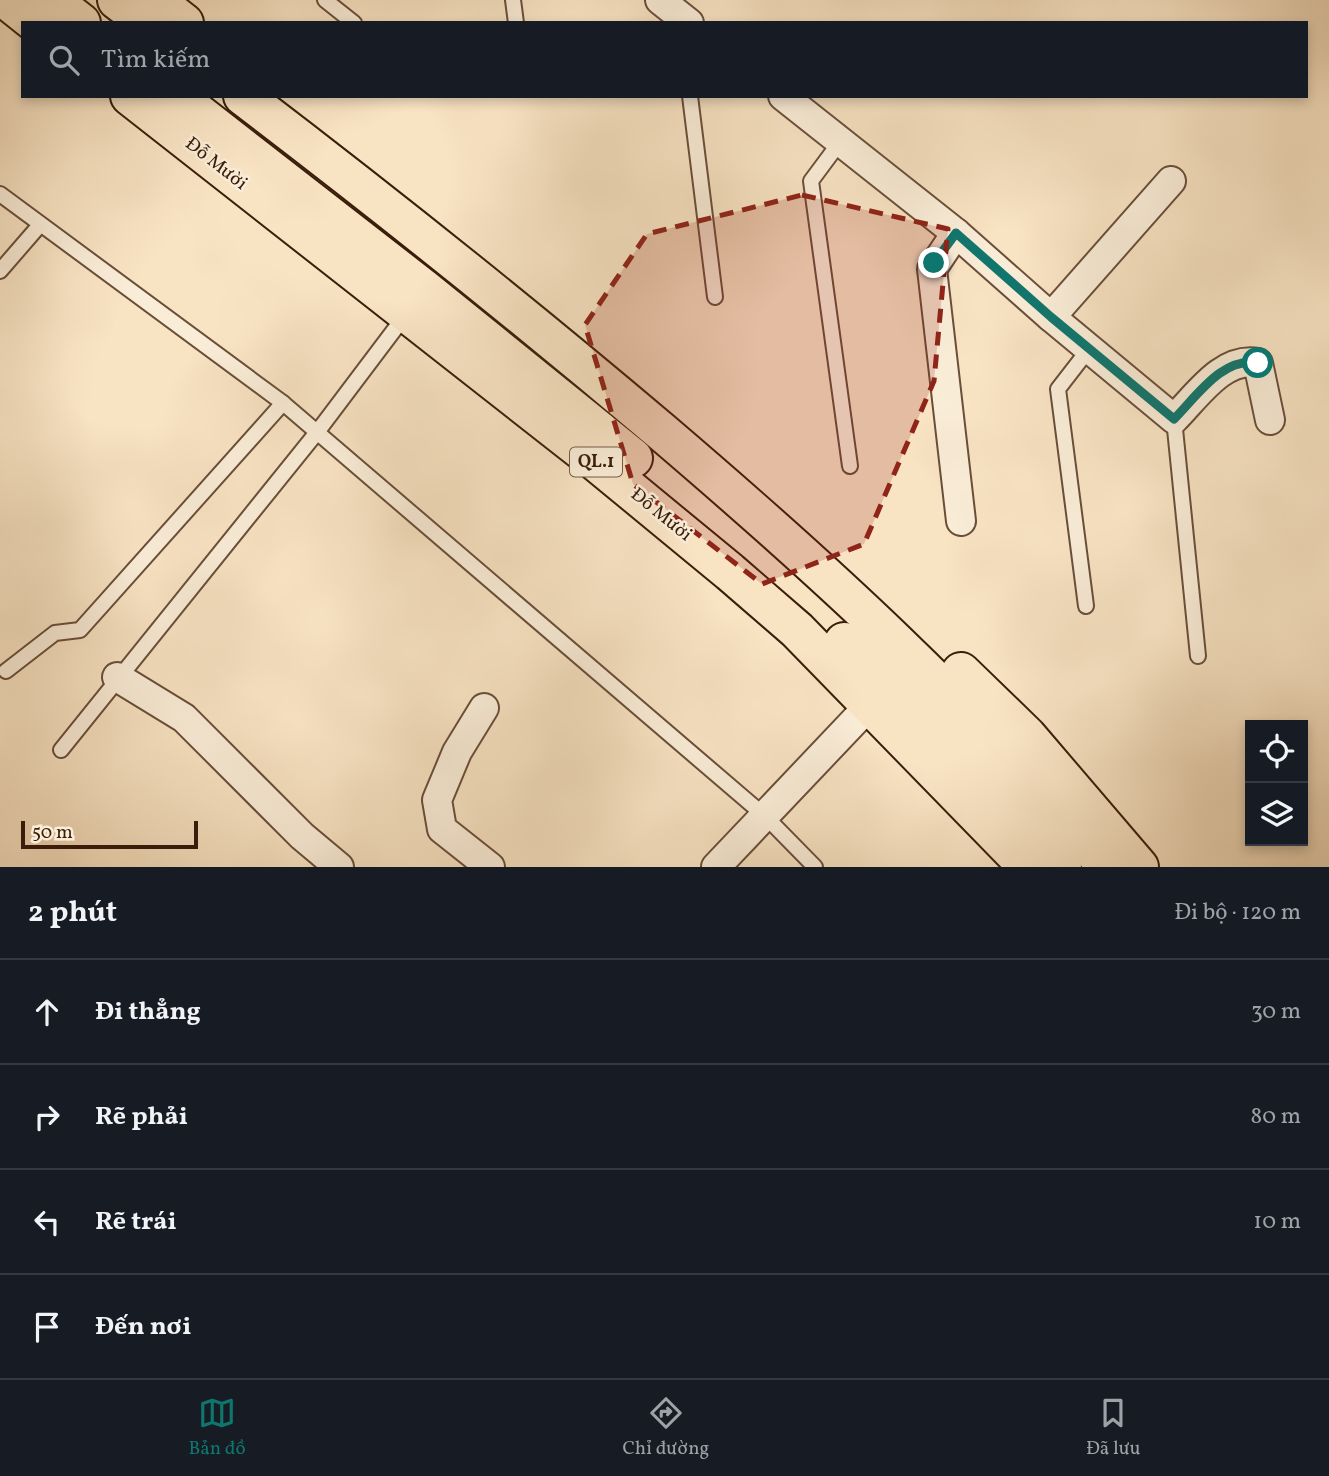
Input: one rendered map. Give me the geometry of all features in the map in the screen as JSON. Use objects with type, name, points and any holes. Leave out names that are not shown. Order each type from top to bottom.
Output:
[{"type":"highway","points":[[7,0],[33,21]]},
{"type":"highway","points":[[52,0],[78,21]]},
{"type":"highway","points":[[117,0],[144,21]]},
{"type":"highway","points":[[155,0],[181,21]]},
{"type":"highway","name":"Đỗ Mười","points":[[133,98],[415,301]]},
{"type":"highway","name":"Đỗ Mười","points":[[178,98],[415,301],[594,460],[797,630],[987,783],[1062,867]]},
{"type":"highway","points":[[246,98],[423,233],[776,529],[930,676],[1074,827],[1107,867]]},
{"type":"highway","points":[[282,98],[537,296],[758,480],[1027,736],[1139,867]]},
{"type":"highway","name":"Đỗ Mười","points":[[879,695],[1028,867]]},
{"type":"street","points":[[660,0],[686,21]]},
{"type":"street","points":[[785,98],[956,233],[1051,317],[1174,419],[1221,371],[1244,360],[1258,363],[1270,420]]},
{"type":"street","points":[[1051,317],[1171,181]]},
{"type":"street","points":[[956,233],[932,269],[961,522]]},
{"type":"street","points":[[117,677],[184,718],[302,836],[339,867]]},
{"type":"street","points":[[716,867],[879,695]]},
{"type":"street","points":[[484,708],[457,752],[437,800],[442,829],[490,867]]},
{"type":"lane","points":[[325,0],[351,21]]},
{"type":"lane","points":[[513,0],[516,21]]},
{"type":"lane","points":[[690,98],[715,297]]},
{"type":"lane","points":[[840,142],[811,181],[850,466]]},
{"type":"lane","points":[[0,194],[39,226],[318,431],[766,817],[815,867]]},
{"type":"lane","points":[[0,271],[39,226]]},
{"type":"lane","points":[[61,750],[117,677],[318,431],[415,301]]},
{"type":"lane","points":[[1086,606],[1058,389],[1089,349]]},
{"type":"lane","points":[[6,671],[55,634],[80,630],[283,403]]},
{"type":"lane","points":[[1174,419],[1198,656]]},
{"type":"highlighted area","points":[[802,195],[948,229],[934,381],[864,544],[762,584],[633,484],[585,325],[647,234]]},
{"type":"route","points":[[934,263],[956,233],[1051,317],[1174,419],[1221,371],[1244,360],[1258,363]]}]
